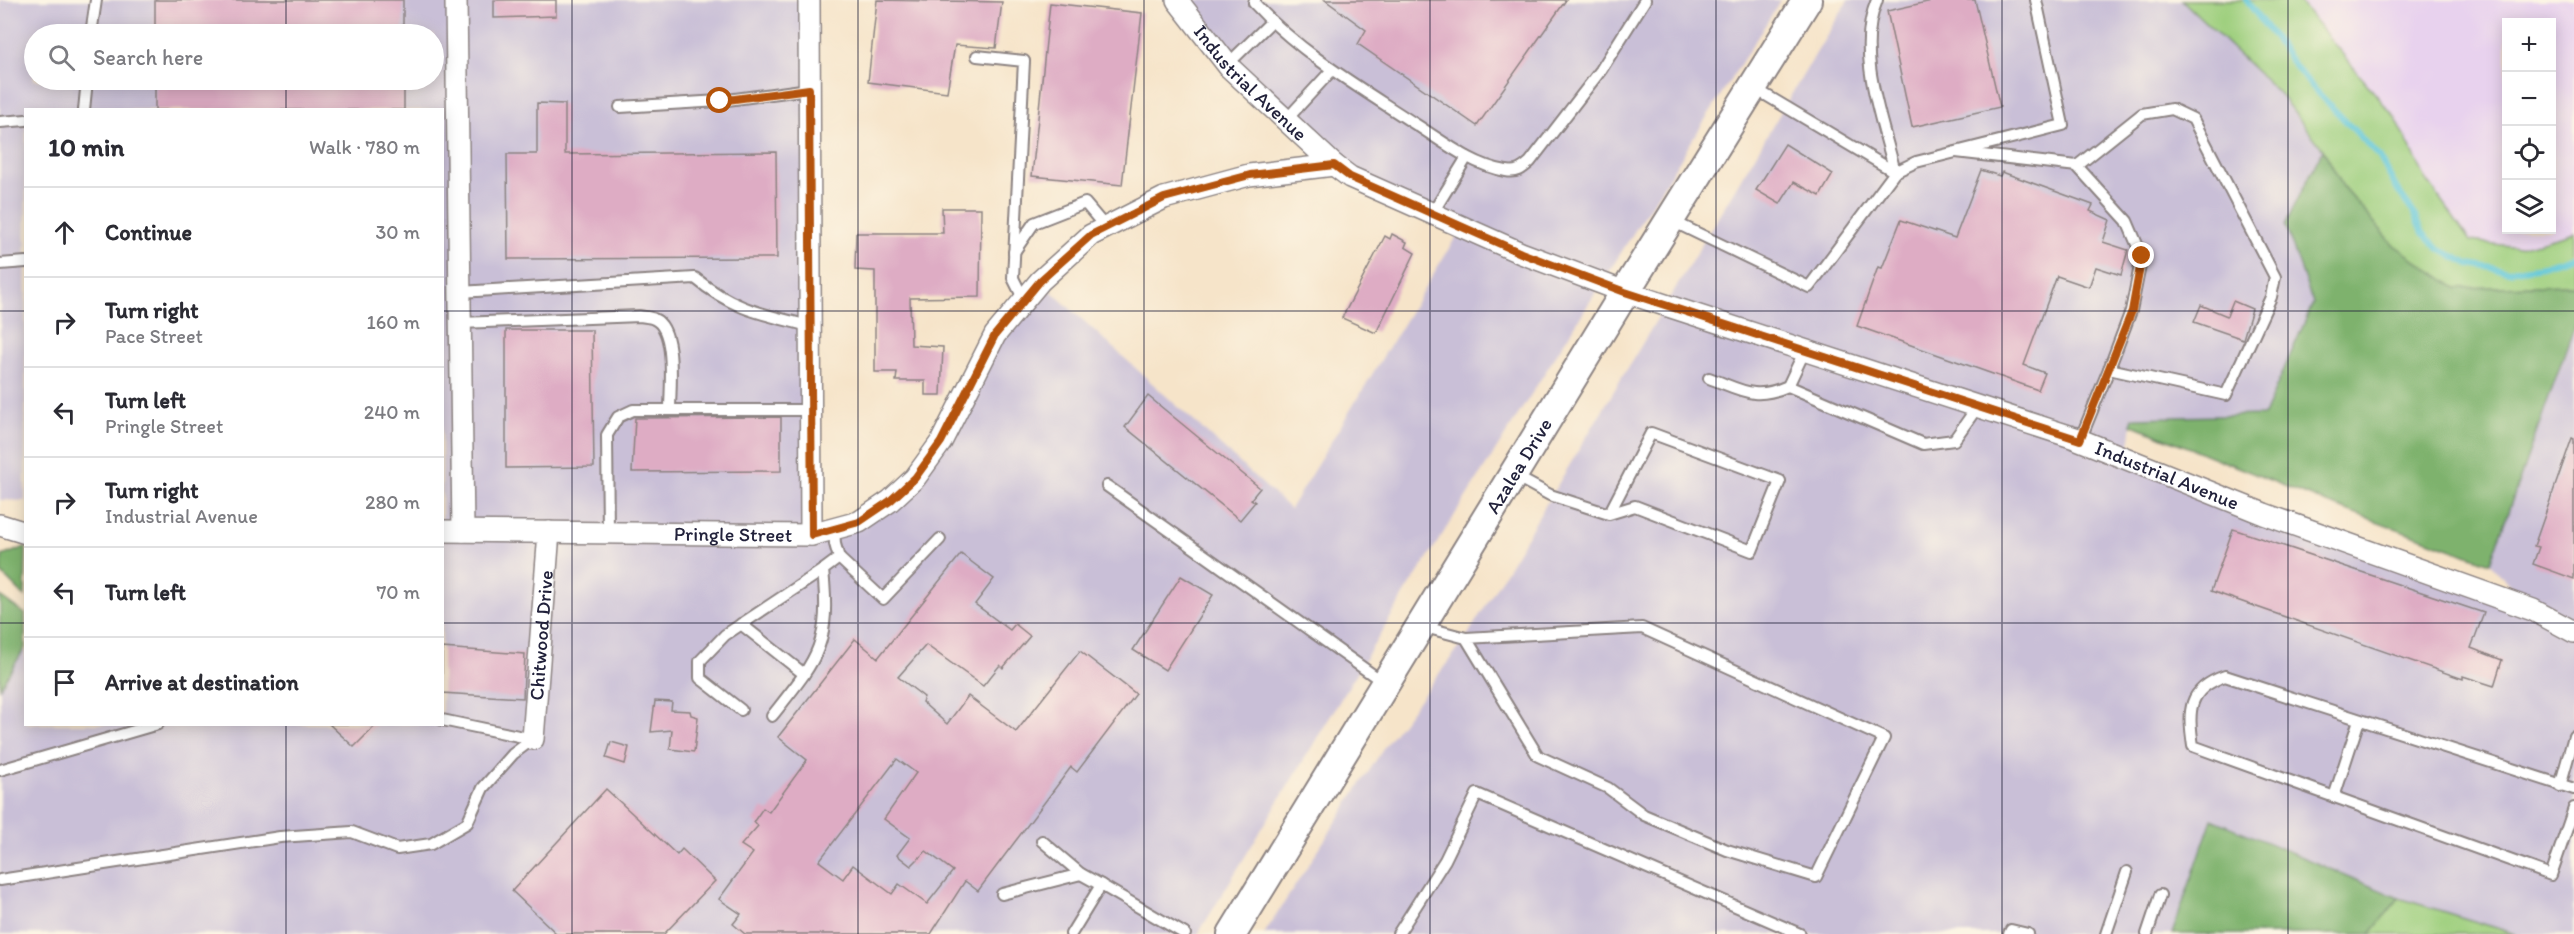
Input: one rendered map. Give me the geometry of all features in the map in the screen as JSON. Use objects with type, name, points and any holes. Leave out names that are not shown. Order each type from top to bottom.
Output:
[{"type":"street","points":[[453,531],[461,323],[456,0]]},
{"type":"street","points":[[809,0],[812,535]]},
{"type":"street","name":"Industrial Avenue","points":[[1177,0],[1227,65],[1334,165],[1350,177],[1521,253],[1625,292],[2080,440],[2264,514],[2533,610],[2574,632]]},
{"type":"street","name":"Azalea Drive","points":[[1232,934],[1625,292],[1807,0]]},
{"type":"street","name":"Pringle Street","points":[[453,531],[812,535],[859,522],[890,501],[915,478],[941,442],[995,335],[1040,281],[1091,235],[1164,198],[1250,175],[1334,165]]},
{"type":"street","points":[[0,525],[24,531]]},
{"type":"street","name":"Chitwood Drive","points":[[533,739],[549,531]]},
{"type":"lane","points":[[92,24],[96,0]]},
{"type":"lane","points":[[1253,1],[1271,22],[1332,70],[1467,157],[1506,171],[1519,171],[1530,162],[1600,70],[1645,0]]},
{"type":"lane","points":[[1877,0],[1866,33],[1868,60],[1895,172]]},
{"type":"lane","points":[[1670,220],[1809,287],[1895,172],[1916,162],[2064,125],[2036,0]]},
{"type":"lane","points":[[1227,65],[1271,22]]},
{"type":"lane","points":[[977,56],[1024,61],[1013,278],[1024,300]]},
{"type":"lane","points":[[1286,120],[1332,70]]},
{"type":"lane","points":[[1752,87],[1895,172]]},
{"type":"lane","points":[[620,107],[720,101],[809,89]]},
{"type":"lane","points":[[84,108],[86,90]]},
{"type":"lane","points":[[2077,166],[2142,114],[2172,109],[2193,119],[2275,277],[2271,297],[2226,395],[2109,369]]},
{"type":"lane","points":[[0,122],[24,120]]},
{"type":"lane","points":[[1956,152],[2077,166],[2127,221],[2142,256],[2132,311],[2080,440]]},
{"type":"lane","points":[[1432,214],[1467,157]]},
{"type":"lane","points":[[1014,253],[1034,223],[1085,203],[1106,228]]},
{"type":"lane","points":[[0,264],[24,262]]},
{"type":"lane","points":[[460,292],[694,278],[718,297],[744,310],[810,327]]},
{"type":"lane","points":[[461,323],[640,316],[654,319],[663,326],[670,346],[670,410]]},
{"type":"lane","points":[[1788,386],[1805,350]]},
{"type":"lane","points":[[1709,378],[1758,396],[1788,386],[1923,444],[1954,440],[1978,406]]},
{"type":"lane","points":[[608,532],[608,435],[618,417],[633,410],[811,410]]},
{"type":"lane","points":[[1513,474],[1550,495],[1609,514],[1635,506],[1752,551],[1780,481],[1651,433],[1609,514]]},
{"type":"lane","points":[[1107,486],[1385,684]]},
{"type":"lane","points":[[834,528],[839,558],[883,599],[940,539]]},
{"type":"lane","points":[[741,710],[700,678],[700,661],[725,635],[839,558]]},
{"type":"lane","points":[[772,716],[819,651],[823,637],[823,570]]},
{"type":"lane","points":[[741,624],[804,674]]},
{"type":"lane","points":[[1421,626],[1466,638],[1642,628],[1884,738],[1816,877],[1727,850],[1644,815],[1608,788],[1538,756],[1466,638]]},
{"type":"lane","points":[[2574,789],[2224,676],[2211,681],[2196,693],[2192,705],[2190,719],[2193,746],[2551,875],[2574,808]]},
{"type":"lane","points":[[444,720],[533,739]]},
{"type":"lane","points":[[2334,797],[2359,720]]},
{"type":"lane","points":[[0,770],[151,726]]},
{"type":"lane","points":[[2560,786],[2571,754],[2574,736]]},
{"type":"lane","points":[[0,880],[280,837],[352,832],[397,849],[431,844],[467,823],[483,788],[513,754],[533,739]]},
{"type":"lane","points":[[1398,934],[1445,860],[1477,794],[1800,934]]},
{"type":"lane","points":[[1042,841],[1081,874],[1185,934]]},
{"type":"lane","points":[[2106,934],[2127,872]]},
{"type":"lane","points":[[1002,894],[1081,874]]},
{"type":"lane","points":[[1071,934],[1101,885]]},
{"type":"lane","points":[[2147,934],[2160,895]]},
{"type":"lane","points":[[2009,934],[2011,930],[2028,934]]},
{"type":"shaded area","points":[[0,0],[809,0],[811,534],[890,501],[1040,281],[1290,509],[1462,227],[1350,177],[1177,0],[1781,0],[1406,592],[1198,934],[0,934],[0,688],[24,650],[24,726],[444,726],[444,108],[24,108],[24,501],[0,500]]},
{"type":"shaded area","points":[[1848,0],[2182,0],[2277,91],[2323,149],[2285,225],[2313,303],[2264,415],[2133,418],[2127,458],[2531,609],[2490,563],[2574,326],[2574,934],[2516,934],[2399,898],[2212,820],[2172,934],[1264,934],[1389,740],[1466,638]]},
{"type":"shaded area","points":[[2298,0],[2574,0],[2574,232],[2519,247],[2470,241],[2425,177],[2396,119]]},
{"type":"green space","points":[[2182,0],[2298,0],[2396,119],[2425,177],[2470,241],[2519,247],[2574,232],[2574,285],[2456,288],[2394,245],[2343,187],[2323,149],[2277,91]]},
{"type":"green space","points":[[2323,149],[2343,187],[2394,245],[2456,288],[2574,285],[2574,326],[2490,563],[2319,500],[2131,424],[2133,418],[2264,415],[2313,303],[2285,225]]},
{"type":"green space","points":[[24,548],[24,596],[1,573],[2,556]]},
{"type":"green space","points":[[0,596],[24,613],[24,650],[0,688]]},
{"type":"green space","points":[[2212,819],[2399,898],[2370,934],[2172,934]]},
{"type":"green space","points":[[2399,898],[2516,934],[2370,934]]},
{"type":"building","points":[[155,0],[403,0],[403,24],[155,24]]},
{"type":"building","points":[[494,0],[556,0],[556,16],[494,18]]},
{"type":"building","points":[[877,0],[1002,2],[996,48],[955,45],[947,92],[868,82]]},
{"type":"building","points":[[1325,0],[1566,0],[1477,126],[1358,44],[1366,30]]},
{"type":"building","points":[[1936,0],[1975,0],[2000,107],[1912,127],[1887,11]]},
{"type":"building","points":[[1050,3],[1142,13],[1122,185],[1032,176]]},
{"type":"building","points":[[155,90],[404,90],[404,108],[155,108]]},
{"type":"building","points":[[537,103],[565,104],[565,154],[776,152],[777,258],[508,259],[507,154],[537,154]]},
{"type":"building","points":[[1785,144],[1833,174],[1820,196],[1794,182],[1780,204],[1756,190]]},
{"type":"building","points":[[1981,170],[2000,176],[2002,172],[2093,205],[2090,211],[2110,220],[2103,242],[2128,250],[2121,275],[2096,267],[2089,287],[2057,276],[2024,365],[2045,373],[2038,390],[1857,326],[1878,267],[1882,268],[1901,220],[1955,238]]},
{"type":"building","points":[[942,208],[981,208],[980,297],[910,298],[911,345],[943,347],[941,395],[925,395],[925,381],[896,381],[897,372],[875,372],[875,271],[855,270],[856,233],[943,233]]},
{"type":"building","points":[[1392,234],[1407,242],[1405,247],[1415,253],[1376,333],[1342,318],[1385,236],[1390,239]]},
{"type":"building","points":[[2233,301],[2252,309],[2243,339],[2194,322],[2201,305],[2227,316]]},
{"type":"building","points":[[506,330],[592,330],[594,467],[506,468]]},
{"type":"building","points":[[1148,396],[1260,488],[1251,499],[1255,502],[1240,520],[1125,427]]},
{"type":"building","points":[[781,417],[781,471],[632,472],[635,418]]},
{"type":"building","points":[[2572,438],[2574,439],[2574,579],[2533,564],[2539,547],[2534,546]]},
{"type":"building","points":[[2233,529],[2484,613],[2471,648],[2502,660],[2494,686],[2463,676],[2463,679],[2211,591]]},
{"type":"building","points":[[961,554],[994,579],[975,604],[1010,630],[1015,624],[1030,636],[1003,668],[1000,665],[983,686],[926,645],[898,677],[924,697],[922,702],[947,724],[968,696],[1016,732],[1080,651],[1136,694],[1077,772],[1071,767],[978,891],[965,881],[931,934],[745,934],[733,924],[741,914],[719,899],[753,853],[741,845],[758,826],[754,821],[763,808],[769,812],[807,760],[778,737],[855,639],[878,658]],"holes":[[[897,759],[916,773],[884,819],[910,838],[897,855],[911,866],[926,851],[953,871],[927,904],[899,884],[892,894],[853,865],[843,879],[819,861]]]},
{"type":"building","points":[[1181,576],[1213,595],[1165,670],[1133,650]]},
{"type":"building","points":[[444,648],[525,654],[523,698],[444,693]]},
{"type":"building","points":[[655,701],[672,702],[671,710],[690,711],[691,715],[698,717],[694,752],[670,749],[672,730],[651,732]]},
{"type":"building","points":[[331,726],[375,726],[354,747]]},
{"type":"building","points":[[611,742],[629,747],[625,764],[606,758]]},
{"type":"building","points":[[606,789],[677,855],[682,849],[715,881],[664,934],[557,934],[512,891]]},
{"type":"waterway","points":[[2246,0],[2304,78],[2379,156],[2399,193],[2416,216],[2423,233],[2439,249],[2469,264],[2509,271],[2543,266],[2574,256]]},
{"type":"route","points":[[720,101],[809,89],[812,535],[859,522],[890,501],[915,478],[941,442],[995,335],[1040,281],[1091,235],[1164,198],[1250,175],[1334,165],[1350,177],[1521,253],[1625,292],[1927,388],[2080,440],[2132,311],[2142,256]]}]
